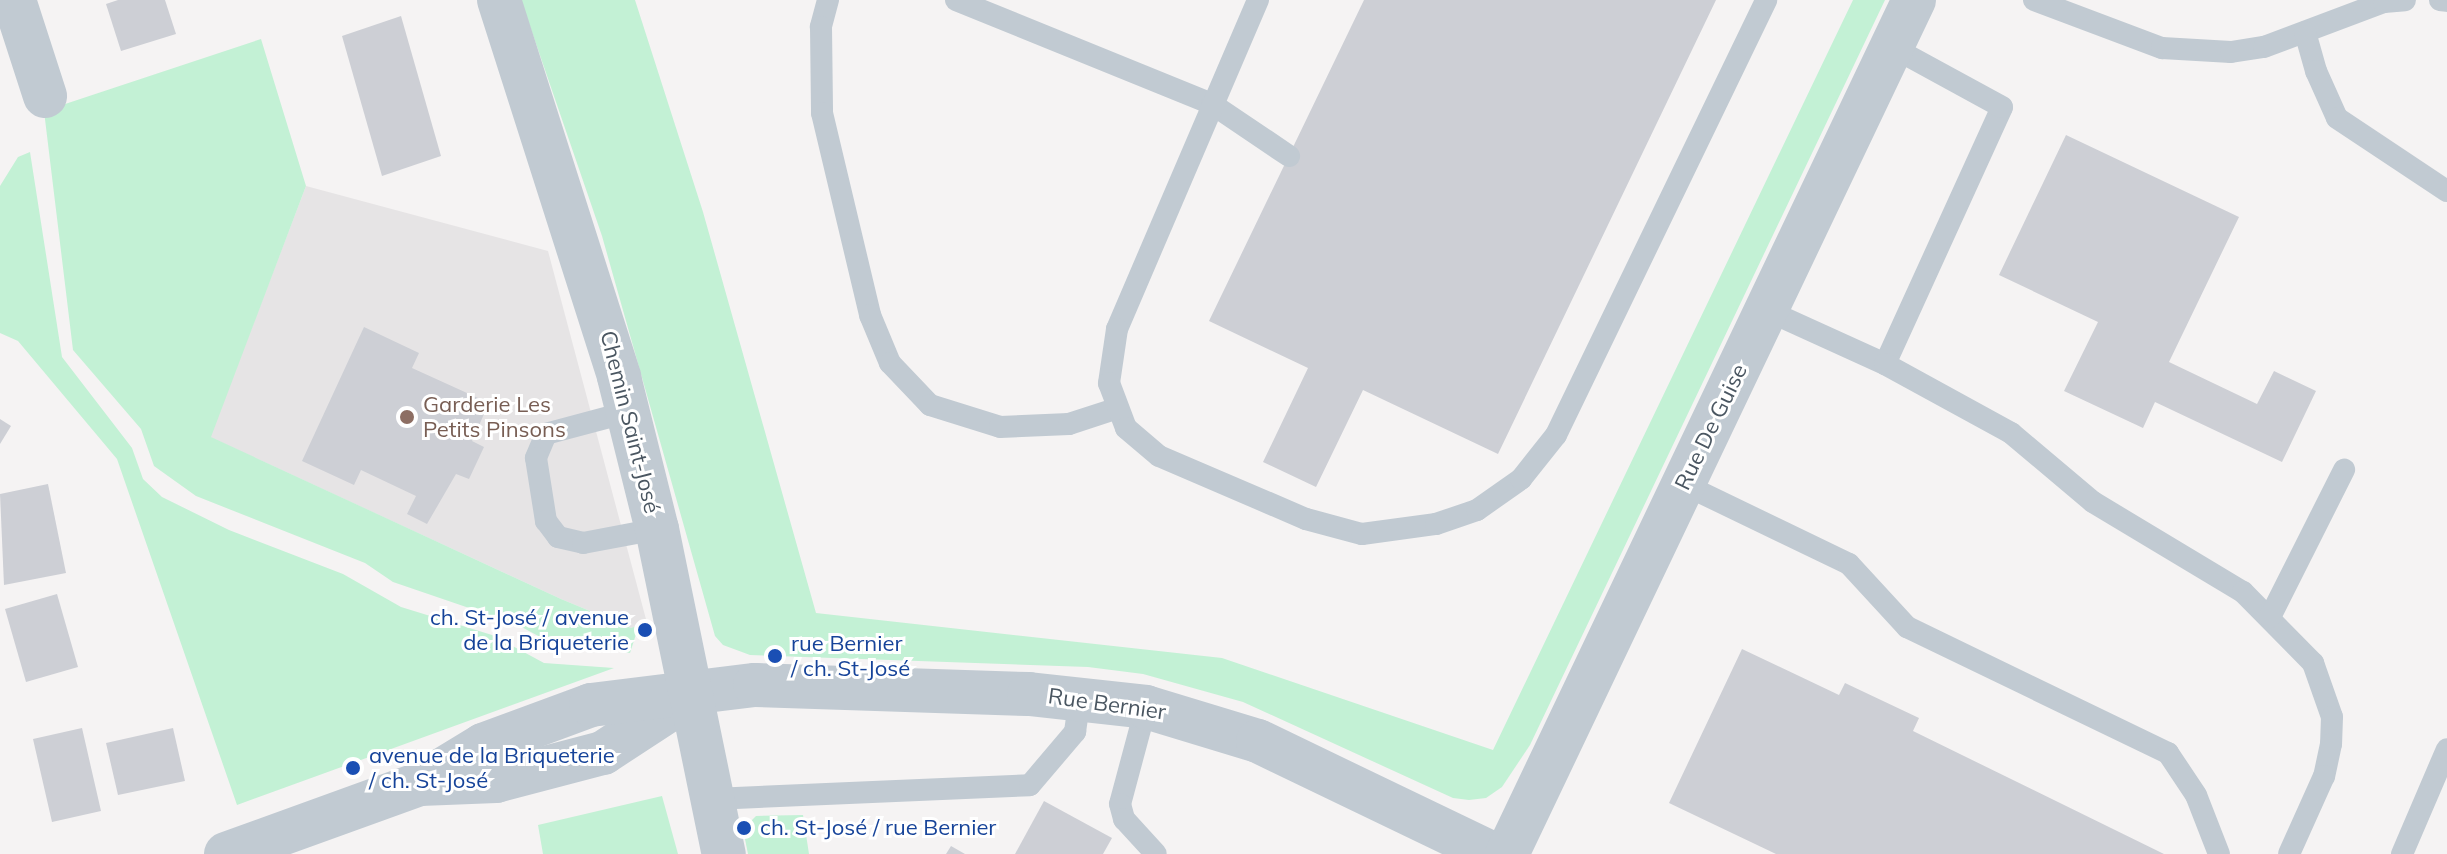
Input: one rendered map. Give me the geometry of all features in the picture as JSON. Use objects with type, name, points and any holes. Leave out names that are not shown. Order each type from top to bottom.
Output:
[{"type":"street","points":[[14,0],[45,96]]},
{"type":"street","name":"Chemin Saint-José","points":[[499,0],[586,260],[628,412],[657,529],[724,854]]},
{"type":"street","name":"Rue De Guise","points":[[1507,854],[1914,0]]},
{"type":"street","name":"Rue Bernier","points":[[226,854],[419,784],[483,745],[591,705],[755,685],[1080,698],[1146,707],[1258,741],[1493,854]]},
{"type":"lane","points":[[828,0],[821,27],[822,113],[870,315],[890,363],[930,405],[1000,427],[1069,424],[1115,409]]},
{"type":"lane","points":[[956,0],[1212,104],[1289,156]]},
{"type":"lane","points":[[1258,0],[1117,329],[1109,383],[1115,409],[1140,443],[1159,456],[1336,529],[1392,533],[1436,524],[1505,494],[1556,435],[1766,0]]},
{"type":"lane","points":[[2034,0],[2125,37],[2192,52],[2264,47],[2384,2],[2405,0]]},
{"type":"lane","points":[[2440,0],[2447,1]]},
{"type":"lane","points":[[2305,32],[2316,71],[2337,118],[2447,191]]},
{"type":"lane","points":[[1885,364],[2002,107],[1892,47]]},
{"type":"lane","points":[[1766,310],[1885,364],[2011,433],[2093,502],[2243,592],[2270,617],[2313,663],[2332,717],[2324,776],[2289,854]]},
{"type":"lane","points":[[628,412],[546,434],[536,458],[546,521],[558,537],[583,543],[657,529]]},
{"type":"lane","points":[[2270,617],[2344,470]]},
{"type":"lane","points":[[1683,484],[1849,564],[1907,627],[2168,753],[2196,795],[2219,854]]},
{"type":"lane","points":[[713,799],[1030,785],[1075,732],[1080,698]]},
{"type":"lane","points":[[1146,707],[1120,804],[1124,819],[1156,854]]},
{"type":"lane","points":[[2402,854],[2447,749]]},
{"type":"shaded area","name":"Garderie Les Petits Pinsons","points":[[306,186],[548,251],[647,623],[631,628],[561,599],[210,437]]},
{"type":"green space","points":[[521,0],[635,0],[703,212],[816,613],[1222,658],[1493,750],[1853,0],[1885,0],[1530,745],[1502,787],[1486,798],[1469,800],[1453,798],[1243,702],[1143,674],[1088,667],[750,655],[723,645],[715,636],[602,236]]},
{"type":"green space","points":[[261,39],[306,186],[211,437],[561,599],[631,628],[639,625],[630,653],[542,638],[516,624],[393,582],[365,563],[196,496],[154,466],[141,429],[73,350],[44,111]]},
{"type":"green space","points":[[30,152],[62,357],[132,448],[143,479],[162,497],[229,530],[343,574],[401,607],[492,635],[544,663],[614,668],[237,805],[117,459],[18,341],[0,333],[0,186],[18,157]]},
{"type":"green space","points":[[662,796],[678,854],[543,854],[538,825]]},
{"type":"green space","points":[[803,815],[809,854],[748,854],[743,829],[756,816]]},
{"type":"building","points":[[118,0],[165,0],[176,34],[121,51],[106,4]]},
{"type":"building","points":[[1364,0],[1716,0],[1498,454],[1363,390],[1316,487],[1263,462],[1308,368],[1209,321]]},
{"type":"building","points":[[401,16],[441,156],[382,176],[342,36]]},
{"type":"building","points":[[2066,135],[2239,217],[2169,362],[2257,404],[2274,371],[2316,391],[2282,462],[2155,402],[2143,428],[2064,391],[2098,322],[1999,275]]},
{"type":"building","points":[[364,327],[419,353],[412,368],[489,403],[472,441],[484,447],[469,479],[456,474],[427,524],[407,514],[416,496],[361,470],[354,485],[302,461]]},
{"type":"building","points":[[0,419],[11,426],[0,444]]},
{"type":"building","points":[[48,484],[66,573],[4,585],[0,494]]},
{"type":"building","points":[[57,594],[78,667],[26,682],[5,609]]},
{"type":"building","points":[[1742,649],[1839,695],[1845,683],[1919,718],[1913,731],[2164,854],[1776,854],[1669,803]]},
{"type":"building","points":[[82,728],[101,811],[52,822],[33,739]]},
{"type":"building","points":[[173,728],[185,781],[118,795],[106,743]]},
{"type":"building","points":[[1044,801],[1112,838],[1103,854],[1015,854]]},
{"type":"building","points":[[951,846],[965,854],[946,854]]},
{"type":"place","name":"Garderie Les Petits Pinsons","points":[[407,417]]},
{"type":"place","name":"ch. St-José / avenue de la Briqueterie","points":[[645,630]]},
{"type":"place","name":"rue Bernier / ch. St-José","points":[[775,656]]},
{"type":"place","name":"avenue de la Briqueterie / ch. St-José","points":[[353,768]]},
{"type":"place","name":"ch. St-José / rue Bernier","points":[[744,828]]}]
